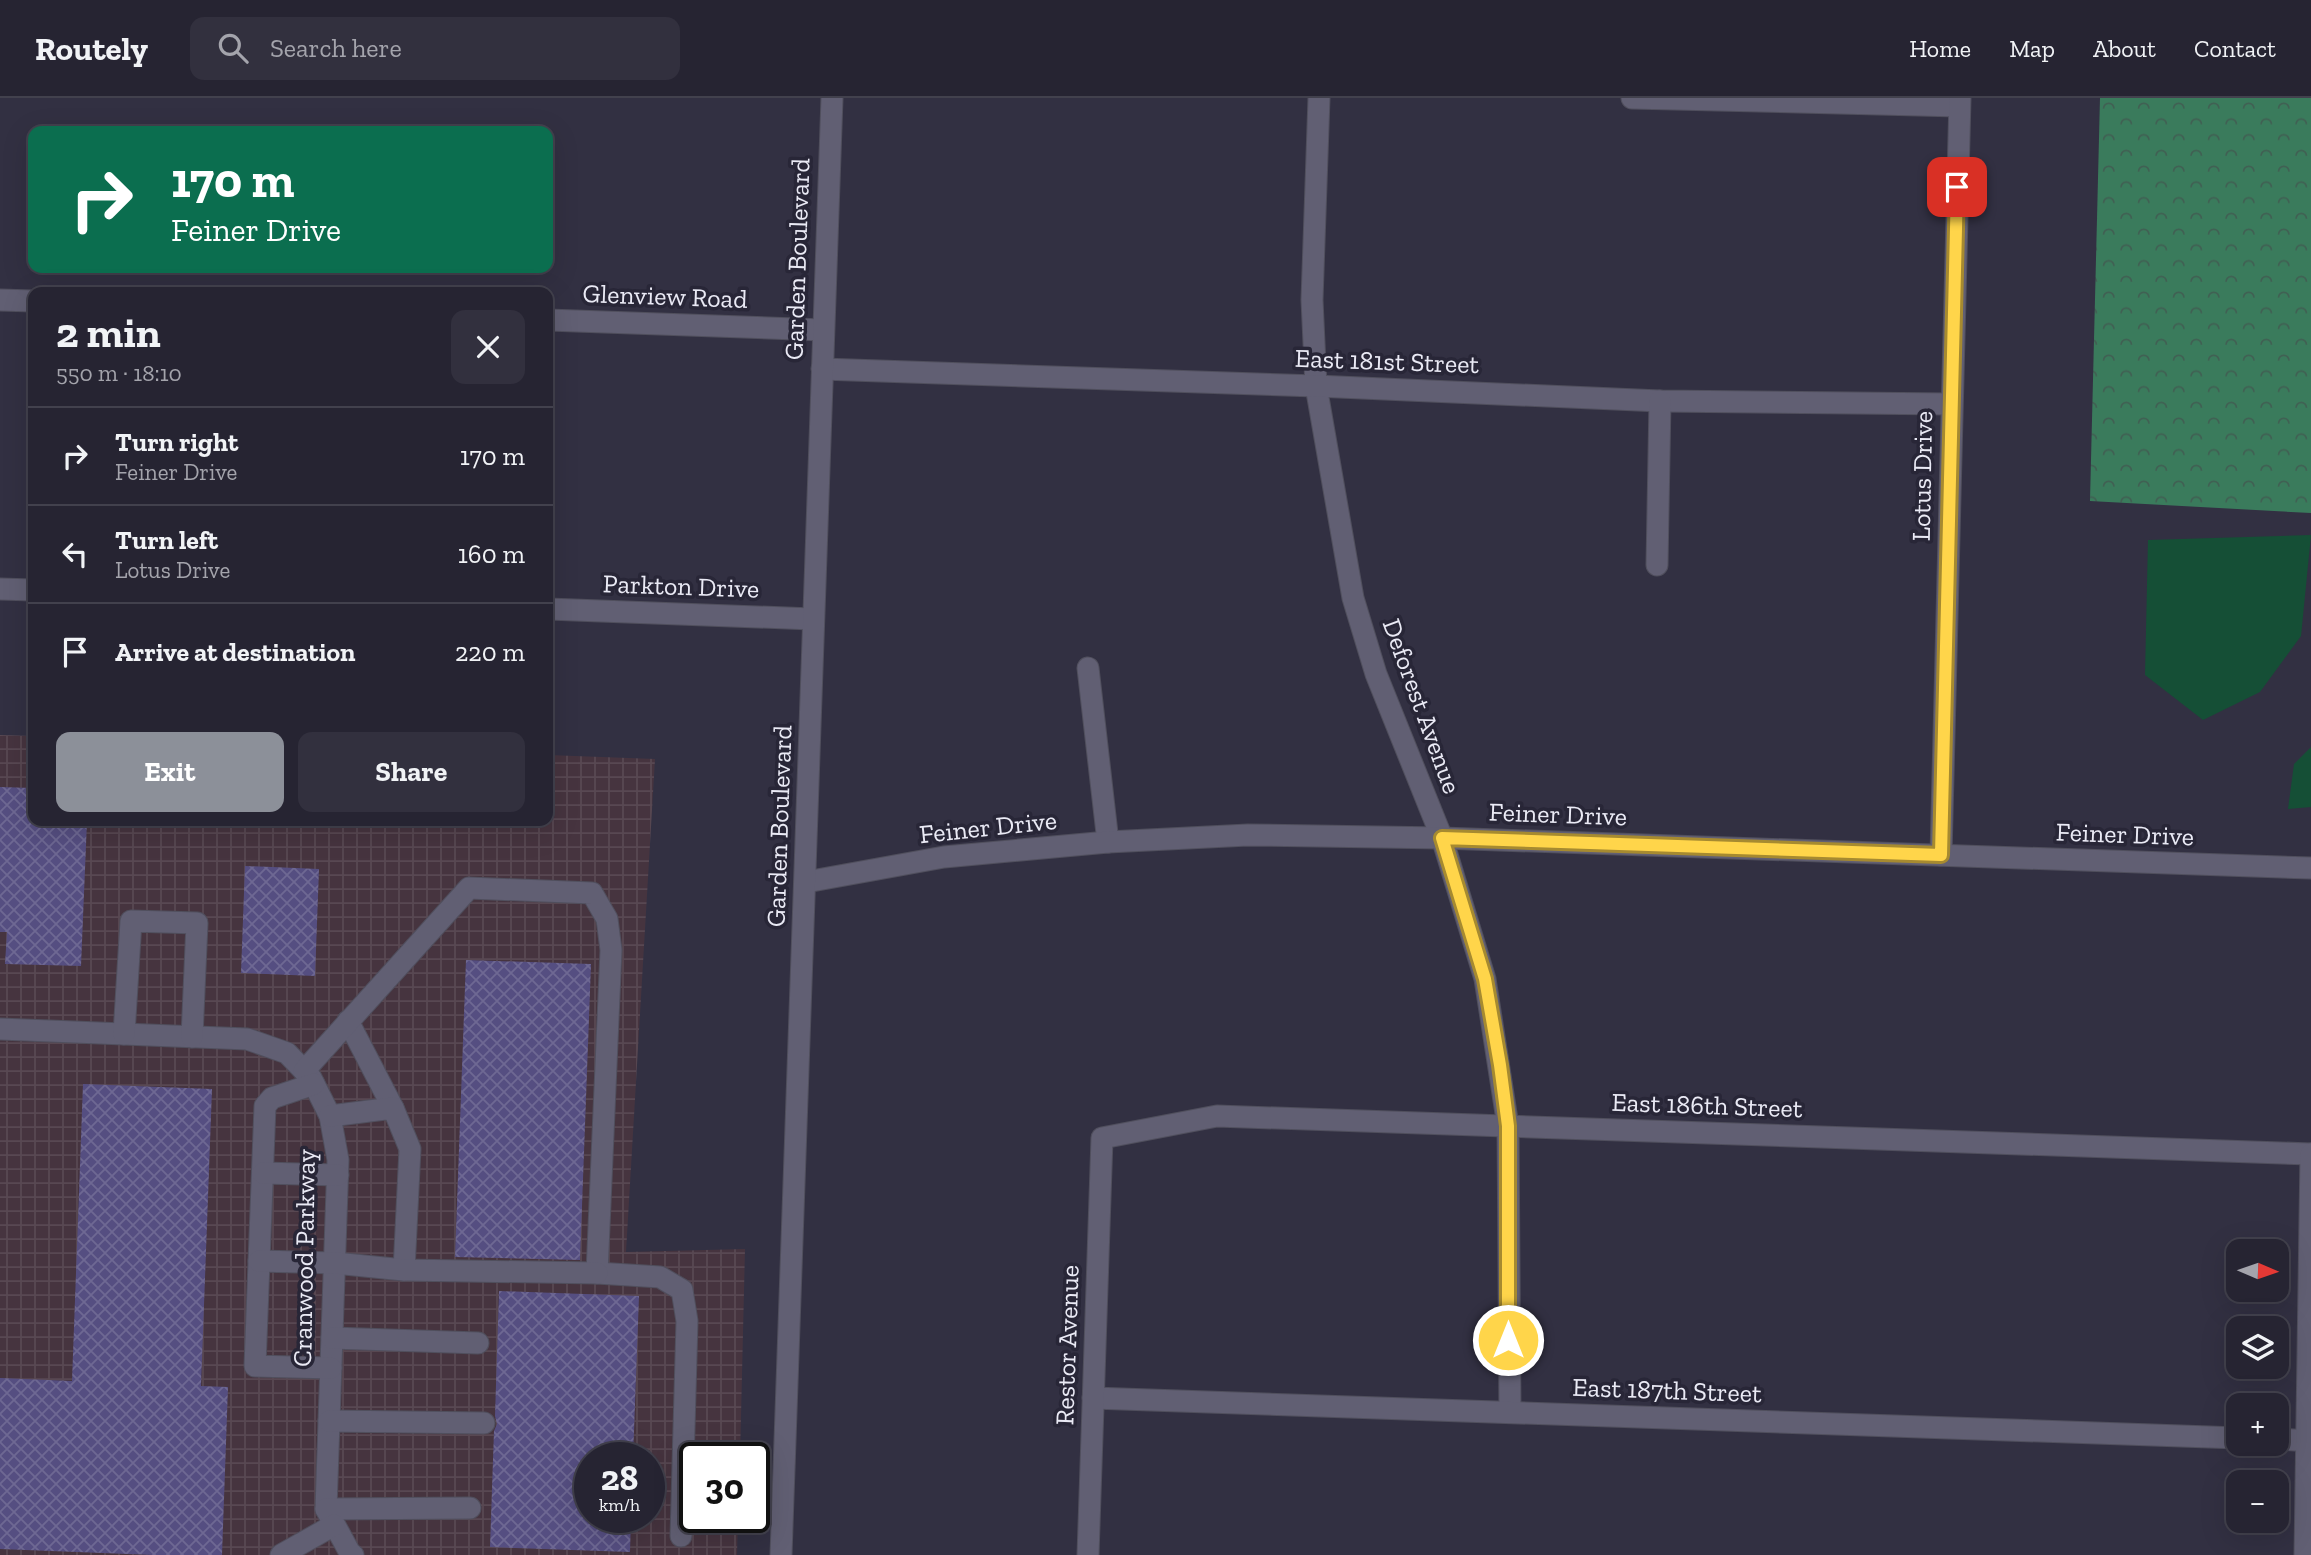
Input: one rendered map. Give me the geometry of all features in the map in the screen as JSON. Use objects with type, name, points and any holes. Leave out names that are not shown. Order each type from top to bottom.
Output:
[{"type":"street","name":"Garden Boulevard","points":[[781,1555],[832,98]]},
{"type":"street","name":"Deforest Avenue","points":[[1319,98],[1311,300],[1316,386],[1353,598],[1376,674],[1442,838],[1485,979],[1508,1126],[1510,1412]]},
{"type":"street","points":[[1632,98],[1960,102]]},
{"type":"street","name":"Lotus Drive","points":[[1941,855],[1960,102]]},
{"type":"street","points":[[0,300],[28,301]]},
{"type":"street","name":"Glenview Road","points":[[553,320],[822,330]]},
{"type":"street","name":"East 181st Street","points":[[822,369],[1660,401],[1951,404]]},
{"type":"street","points":[[1657,565],[1660,401]]},
{"type":"street","points":[[0,589],[28,590]]},
{"type":"street","name":"Parkton Drive","points":[[553,609],[812,619]]},
{"type":"street","points":[[1088,668],[1108,842]]},
{"type":"street","name":"Feiner Drive","points":[[806,882],[944,857],[1108,842],[1248,835],[1442,838],[2311,868]]},
{"type":"street","points":[[331,1368],[255,1366],[265,1105],[272,1098],[309,1077],[348,1021],[469,888],[592,894],[607,919],[611,950],[597,1273]]},
{"type":"street","points":[[124,1034],[131,921],[197,923],[192,1037]]},
{"type":"street","points":[[348,1021],[393,1108],[410,1149],[404,1270]]},
{"type":"street","name":"Cranwood Parkway","points":[[0,1030],[247,1039],[287,1053],[309,1077],[330,1116],[338,1160],[329,1421],[330,1517]]},
{"type":"street","points":[[330,1116],[393,1108]]},
{"type":"street","name":"East 186th Street","points":[[1102,1138],[1217,1116],[2311,1154]]},
{"type":"street","name":"Restor Avenue","points":[[1088,1555],[1102,1138]]},
{"type":"street","points":[[2305,1555],[2309,1441],[2311,1154]]},
{"type":"street","points":[[262,1173],[338,1175]]},
{"type":"street","points":[[259,1261],[335,1263],[404,1270],[597,1273],[660,1277],[682,1290],[687,1321],[681,1536]]},
{"type":"street","points":[[332,1338],[478,1343]]},
{"type":"street","name":"East 187th Street","points":[[1093,1398],[2226,1438]]},
{"type":"street","points":[[329,1421],[484,1423]]},
{"type":"street","points":[[2289,1440],[2309,1441]]},
{"type":"street","points":[[281,1555],[330,1517],[470,1508]]},
{"type":"street","points":[[330,1517],[350,1554]]},
{"type":"shaded area","points":[[0,735],[28,736],[28,826],[553,826],[553,755],[655,759],[626,1252],[745,1249],[740,1442],[679,1442],[679,1533],[738,1533],[737,1555],[0,1555]]},
{"type":"green space","points":[[2100,98],[2311,98],[2311,513],[2090,501]]},
{"type":"green space","points":[[2311,535],[2301,636],[2260,692],[2203,720],[2145,675],[2148,540]]},
{"type":"green space","points":[[2311,747],[2311,807],[2288,809],[2294,764]]},
{"type":"building","points":[[0,787],[28,788],[28,826],[87,826],[81,966],[5,964],[7,932],[0,932]]},
{"type":"building","points":[[245,866],[319,869],[315,976],[241,973]]},
{"type":"building","points":[[466,960],[591,964],[580,1260],[455,1257]]},
{"type":"building","points":[[83,1084],[212,1089],[201,1386],[228,1387],[222,1555],[0,1549],[0,1378],[72,1381]]},
{"type":"building","points":[[499,1291],[639,1296],[634,1442],[574,1442],[574,1533],[631,1533],[630,1552],[490,1547],[494,1431],[497,1424],[495,1416]]},
{"type":"route","points":[[1508,1340],[1508,1126],[1500,1065],[1485,979],[1442,838],[1941,855],[1957,187]]}]
